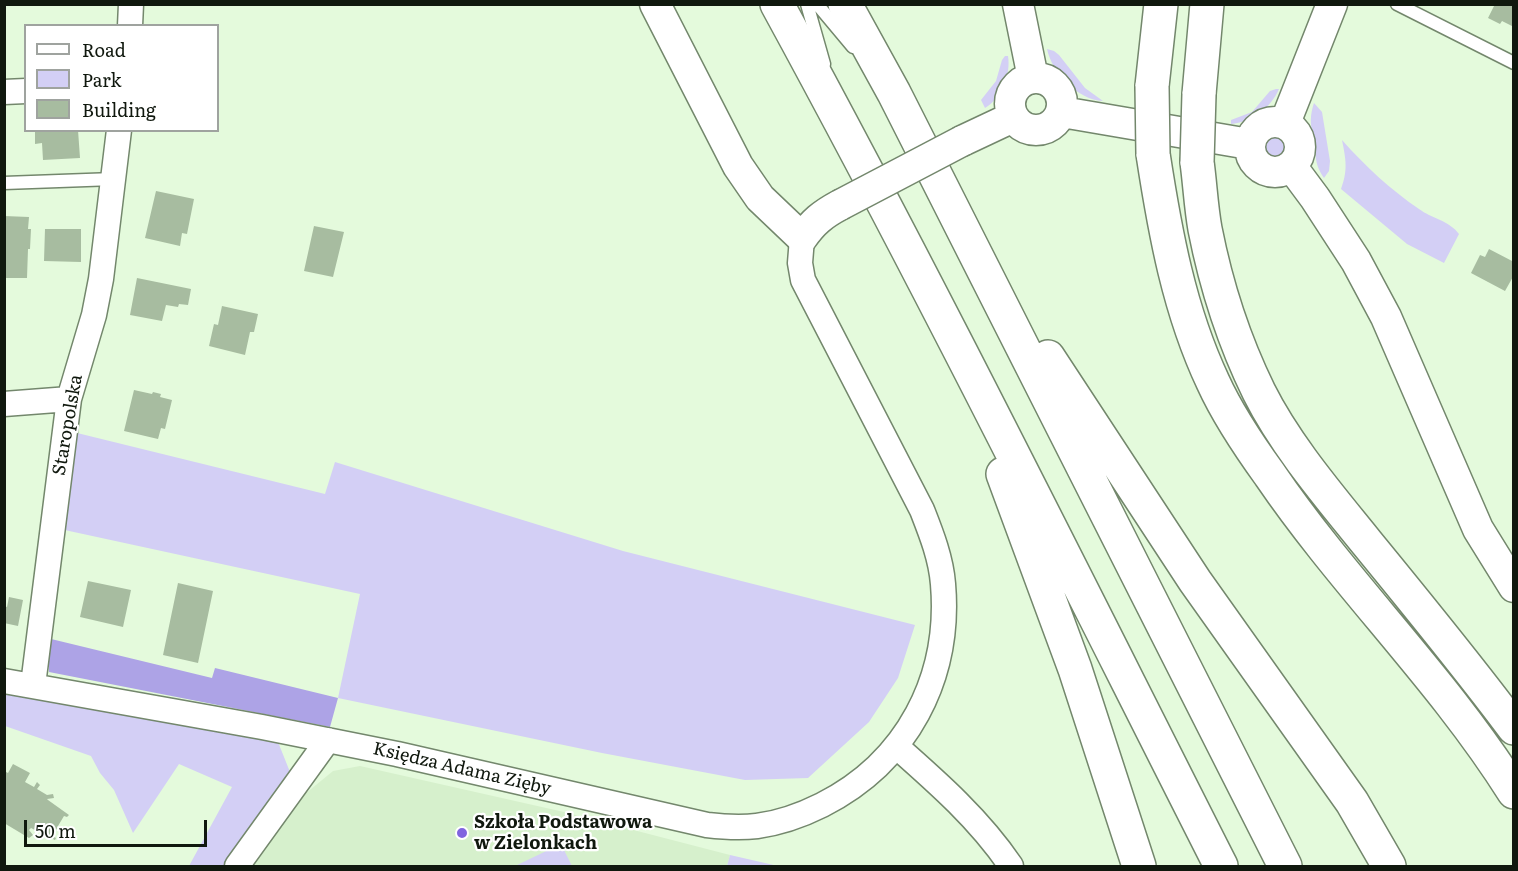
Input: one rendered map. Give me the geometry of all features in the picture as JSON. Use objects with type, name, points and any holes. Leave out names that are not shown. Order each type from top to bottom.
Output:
[{"type":"main road","points":[[777,4],[842,122],[1221,867]]},
{"type":"main road","points":[[845,4],[894,93],[1285,867]]},
{"type":"main road","points":[[1161,4],[1152,86],[1153,154],[1174,271],[1196,341],[1213,382],[1228,412],[1290,505],[1471,729],[1514,792]]},
{"type":"main road","points":[[1207,4],[1198,94],[1197,162],[1205,228],[1230,323],[1260,394],[1330,496],[1514,728]]},
{"type":"main road","points":[[958,220],[1194,581],[1352,802],[1389,867]]},
{"type":"main road","points":[[972,376],[1007,487],[1075,669],[1139,867]]},
{"type":"street","points":[[130,24],[131,4]]},
{"type":"street","points":[[655,4],[738,166],[760,198],[802,238],[812,223],[822,215],[962,141],[1013,117]]},
{"type":"street","points":[[1018,4],[1033,78]]},
{"type":"street","points":[[1285,123],[1332,4]]},
{"type":"street","points":[[1042,78],[1056,87],[1063,103],[1062,112],[1054,124],[1040,131],[1024,128],[1013,117],[1010,101],[1013,93],[1024,81],[1042,78]]},
{"type":"street","points":[[4,92],[24,91]]},
{"type":"street","points":[[1062,112],[1249,144]]},
{"type":"street","points":[[1270,122],[1285,123],[1293,129],[1300,144],[1300,153],[1292,166],[1275,173],[1254,162],[1249,144],[1251,137],[1262,125],[1270,122]]},
{"type":"street","name":"Staropolska","points":[[33,685],[69,399],[94,315],[119,132]]},
{"type":"street","points":[[1292,166],[1356,261],[1386,316],[1478,529],[1514,587]]},
{"type":"street","name":"Księdza Adama Zięby","points":[[4,681],[397,754],[707,825],[757,826],[783,821],[810,811],[852,788],[874,770],[896,746],[921,708],[932,684],[942,640],[943,582],[934,541],[922,510],[803,280],[800,263],[802,238]]},
{"type":"street","points":[[4,404],[69,399]]},
{"type":"street","points":[[237,867],[328,740]]},
{"type":"street","points":[[896,746],[974,818],[1011,867]]},
{"type":"lane","points":[[807,4],[842,122]]},
{"type":"lane","points":[[817,4],[894,93]]},
{"type":"lane","points":[[1397,4],[1514,63]]},
{"type":"lane","points":[[4,183],[114,179]]},
{"type":"shaded area","points":[[47,638],[212,678],[215,668],[338,698],[330,727],[49,672]]},
{"type":"shaded area","name":"Szkoła Podstawowa w Zielonkach","points":[[360,766],[564,812],[730,855],[727,866],[253,866],[305,794],[333,771]]},
{"type":"green space","points":[[1047,49],[1059,55],[1085,88],[1103,101],[1084,96],[1068,84],[1054,67]]},
{"type":"green space","points":[[1005,56],[1008,56],[1009,63],[1007,78],[1001,92],[985,108],[981,100],[996,81]]},
{"type":"green space","points":[[1279,89],[1271,102],[1260,113],[1231,124],[1231,120],[1252,112],[1270,91]]},
{"type":"green space","points":[[1314,103],[1322,112],[1330,161],[1329,171],[1324,178],[1317,162],[1311,127]]},
{"type":"green space","points":[[1275,133],[1285,136],[1288,146],[1285,156],[1275,159],[1265,156],[1262,146],[1265,136]]},
{"type":"green space","points":[[1342,140],[1398,194],[1424,212],[1451,226],[1459,234],[1444,263],[1407,244],[1341,189],[1346,165]]},
{"type":"green space","points":[[69,431],[325,494],[335,462],[623,551],[915,625],[898,678],[869,722],[808,778],[745,780],[338,698],[360,594],[60,529]]},
{"type":"green space","points":[[4,693],[276,737],[290,772],[224,866],[189,866],[232,787],[179,764],[133,833],[114,790],[100,773],[91,756],[5,726]]},
{"type":"green space","points":[[561,844],[572,866],[515,866]]},
{"type":"green space","points":[[730,855],[778,866],[727,866]]},
{"type":"building","points":[[1495,4],[1514,4],[1514,27],[1488,18]]},
{"type":"building","points":[[35,132],[78,132],[80,158],[43,160],[42,143],[35,144]]},
{"type":"building","points":[[156,191],[194,199],[187,234],[182,233],[180,246],[145,238]]},
{"type":"building","points":[[4,216],[29,217],[28,229],[31,229],[27,278],[4,278]]},
{"type":"building","points":[[314,226],[344,232],[333,277],[304,271]]},
{"type":"building","points":[[45,229],[81,229],[81,262],[44,261]]},
{"type":"building","points":[[1489,249],[1514,262],[1514,275],[1505,291],[1471,273],[1480,255],[1485,257]]},
{"type":"building","points":[[137,278],[191,289],[188,305],[179,304],[178,307],[166,305],[162,321],[130,315]]},
{"type":"building","points":[[222,306],[258,314],[254,332],[250,332],[245,355],[209,346],[214,324],[218,325]]},
{"type":"building","points":[[134,390],[161,394],[160,397],[172,400],[165,429],[161,428],[158,439],[124,431]]},
{"type":"building","points":[[88,581],[131,590],[123,627],[80,617]]},
{"type":"building","points":[[178,583],[213,591],[198,663],[163,655]]},
{"type":"building","points":[[9,597],[23,600],[18,626],[4,623],[4,606],[7,607]]},
{"type":"building","points":[[13,764],[30,773],[25,782],[34,787],[37,782],[40,785],[37,789],[47,795],[53,794],[54,798],[47,799],[69,815],[64,816],[58,826],[53,836],[55,840],[31,828],[29,830],[33,835],[29,838],[4,823],[4,771],[8,773]]},
{"type":"place","name":"Szkoła Podstawowa w Zielonkach","points":[[462,833]]}]
